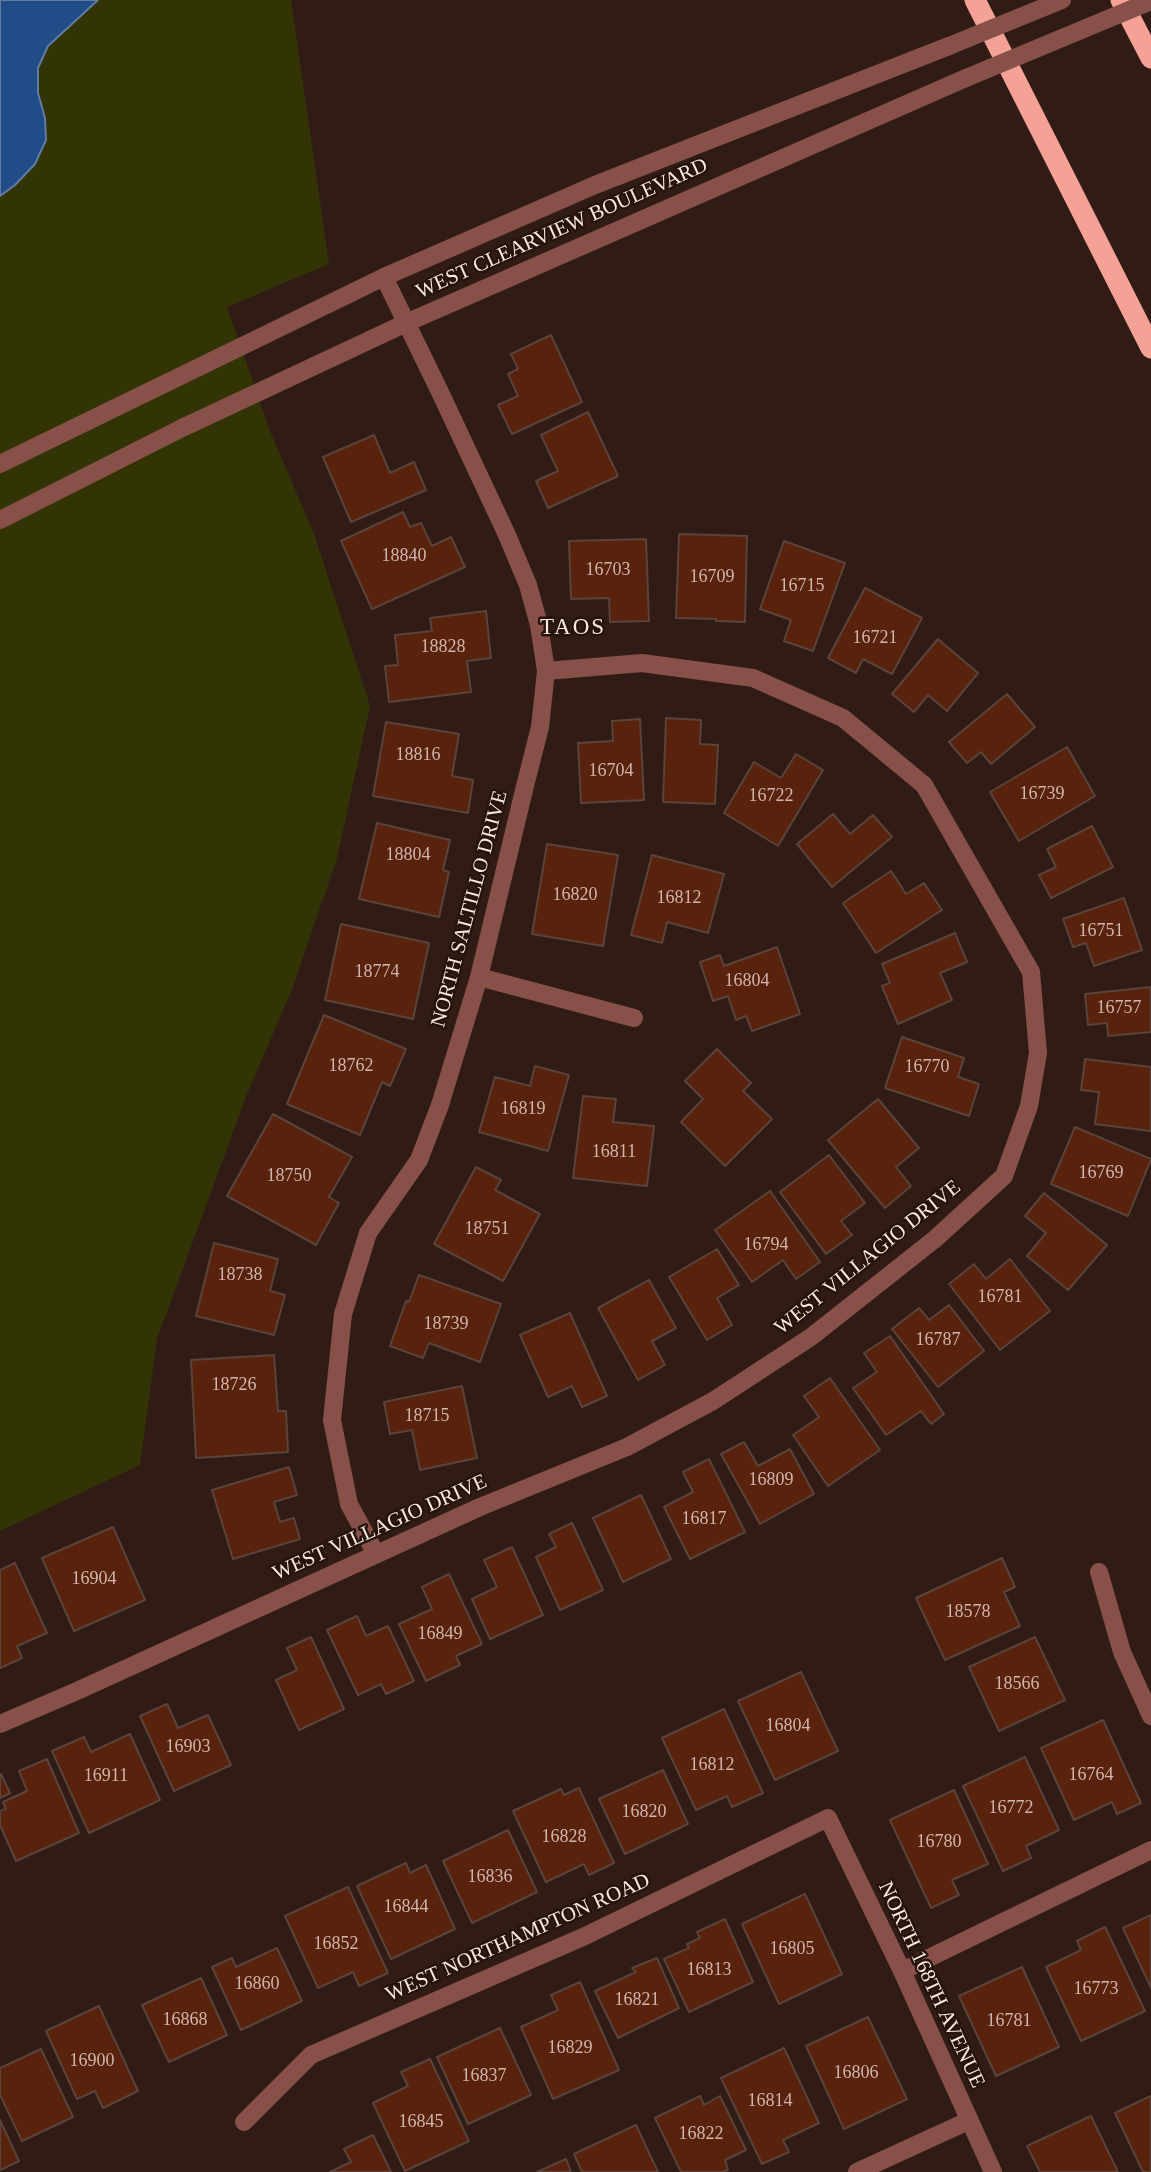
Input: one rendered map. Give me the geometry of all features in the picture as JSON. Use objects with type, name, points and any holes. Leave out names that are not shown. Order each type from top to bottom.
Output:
[{"type":"highway","points":[[975,0],[1151,348]]},
{"type":"highway","points":[[1121,0],[1151,58]]},
{"type":"street","name":"WEST CLEARVIEW BOULEVARD","points":[[0,464],[384,277],[596,186],[1062,0]]},
{"type":"street","name":"WEST CLEARVIEW BOULEVARD","points":[[0,520],[183,428],[406,323],[966,78],[1151,1]]},
{"type":"street","name":"NORTH SALTILLO DRIVE","points":[[376,1554],[349,1504],[332,1420],[343,1314],[368,1233],[419,1160],[440,1105],[478,977],[540,727],[546,671],[539,625],[528,585],[507,535],[384,277]]},
{"type":"street","name":"WEST VILLAGIO DRIVE","points":[[0,1724],[480,1507],[627,1447],[713,1401],[811,1337],[934,1240],[1004,1175],[1028,1107],[1038,1053],[1031,972],[924,785],[843,719],[753,677],[642,663],[546,671]]},
{"type":"street","points":[[478,977],[634,1018]]},
{"type":"street","points":[[1100,1572],[1122,1652],[1151,1716]]},
{"type":"street","name":"NORTH 168TH AVENUE","points":[[828,1818],[902,1971],[993,2172]]},
{"type":"street","name":"WEST NORTHAMPTON ROAD","points":[[244,2122],[311,2054],[583,1937],[828,1818]]},
{"type":"street","points":[[902,1971],[1151,1850]]},
{"type":"street","points":[[857,2172],[968,2121]]},
{"type":"shaded area","points":[[0,0],[291,0],[329,264],[227,307],[270,431],[314,534],[370,706],[337,858],[293,987],[247,1094],[157,1339],[140,1465],[0,1531]]},
{"type":"water","points":[[0,0],[98,0],[48,46],[38,68],[38,93],[45,118],[46,140],[35,164],[0,196]]},
{"type":"building","points":[[551,335],[582,402],[512,434],[498,405],[518,396],[508,374],[518,369],[511,354]]},
{"type":"building","points":[[588,412],[618,476],[548,508],[536,481],[558,471],[541,435]]},
{"type":"building","points":[[374,435],[390,473],[414,462],[426,490],[351,522],[323,457]]},
{"type":"building","points":[[403,512],[410,527],[421,523],[432,546],[451,537],[465,567],[372,609],[341,541]]},
{"type":"building","points":[[679,534],[747,536],[745,622],[676,618]]},
{"type":"building","points":[[646,539],[649,621],[610,622],[609,598],[571,599],[569,541]]},
{"type":"building","points":[[784,541],[845,563],[813,651],[784,641],[791,620],[760,609]]},
{"type":"building","points":[[865,588],[922,618],[892,674],[863,659],[856,673],[828,658]]},
{"type":"building","points":[[486,611],[491,658],[467,661],[471,692],[389,702],[385,666],[398,665],[395,635],[432,631],[430,618]]},
{"type":"building","points":[[938,639],[978,673],[947,711],[928,695],[914,712],[892,694]]},
{"type":"building","points":[[1007,694],[1035,727],[991,764],[981,752],[967,763],[949,742]]},
{"type":"building","points":[[666,718],[701,720],[700,744],[718,745],[715,804],[663,802]]},
{"type":"building","points":[[640,719],[644,800],[581,803],[578,743],[613,741],[612,721]]},
{"type":"building","points":[[386,722],[459,734],[452,776],[473,780],[468,813],[373,796]]},
{"type":"building","points":[[1067,747],[1095,796],[1019,841],[990,792]]},
{"type":"building","points":[[796,754],[823,770],[778,846],[724,813],[754,762],[781,778]]},
{"type":"building","points":[[833,814],[850,834],[873,815],[892,837],[832,887],[797,844]]},
{"type":"building","points":[[377,823],[450,840],[443,870],[449,872],[439,917],[359,899]]},
{"type":"building","points":[[1092,826],[1113,867],[1051,898],[1039,875],[1056,867],[1047,849]]},
{"type":"building","points":[[547,844],[618,855],[603,946],[532,934]]},
{"type":"building","points":[[652,855],[724,874],[708,933],[667,922],[662,943],[631,935]]},
{"type":"building","points":[[891,871],[906,894],[924,883],[942,910],[876,953],[843,903]]},
{"type":"building","points":[[1124,898],[1142,950],[1094,966],[1086,943],[1073,947],[1063,919]]},
{"type":"building","points":[[341,924],[429,943],[413,1019],[325,1000]]},
{"type":"building","points":[[955,933],[967,962],[940,973],[952,1000],[898,1024],[882,986],[890,983],[882,964]]},
{"type":"building","points":[[777,947],[800,1014],[752,1031],[746,1016],[736,1020],[728,996],[713,1001],[700,962],[720,955],[724,966]]},
{"type":"building","points":[[1151,987],[1151,1032],[1108,1036],[1107,1023],[1088,1025],[1085,994]]},
{"type":"building","points":[[324,1015],[406,1049],[390,1086],[382,1082],[360,1135],[287,1104]]},
{"type":"building","points":[[902,1037],[964,1058],[958,1077],[979,1084],[969,1116],[885,1088]]},
{"type":"building","points":[[717,1049],[751,1083],[743,1091],[772,1119],[725,1166],[681,1122],[703,1099],[685,1081]]},
{"type":"building","points":[[1085,1059],[1151,1067],[1151,1131],[1095,1124],[1099,1092],[1081,1090]]},
{"type":"building","points":[[535,1066],[569,1075],[548,1151],[479,1132],[495,1077],[530,1086]]},
{"type":"building","points":[[583,1096],[616,1099],[613,1122],[654,1126],[647,1186],[573,1178]]},
{"type":"building","points":[[878,1099],[919,1148],[896,1167],[911,1186],[885,1208],[828,1140]]},
{"type":"building","points":[[273,1114],[352,1157],[329,1197],[339,1203],[316,1245],[227,1196]]},
{"type":"building","points":[[1075,1127],[1151,1159],[1128,1216],[1051,1184]]},
{"type":"building","points":[[829,1155],[865,1203],[841,1221],[852,1235],[826,1254],[780,1192]]},
{"type":"building","points":[[476,1167],[501,1180],[495,1190],[540,1214],[503,1281],[434,1244]]},
{"type":"building","points":[[770,1191],[820,1262],[796,1279],[783,1260],[752,1282],[715,1230]]},
{"type":"building","points":[[1044,1193],[1107,1245],[1068,1290],[1027,1256],[1046,1233],[1025,1216]]},
{"type":"building","points":[[214,1243],[278,1259],[270,1291],[285,1295],[274,1335],[196,1316]]},
{"type":"building","points":[[717,1249],[739,1285],[717,1298],[732,1325],[707,1340],[669,1277]]},
{"type":"building","points":[[1010,1259],[1050,1311],[1000,1350],[949,1284],[974,1264],[986,1279]]},
{"type":"building","points":[[419,1275],[501,1304],[480,1362],[429,1343],[423,1358],[390,1346],[406,1301],[409,1302]]},
{"type":"building","points":[[649,1280],[676,1328],[652,1341],[665,1365],[638,1380],[598,1308]]},
{"type":"building","points":[[949,1305],[984,1351],[938,1387],[892,1329],[919,1308],[929,1320]]},
{"type":"building","points":[[570,1313],[607,1396],[582,1407],[572,1386],[548,1397],[520,1335]]},
{"type":"building","points":[[890,1336],[944,1414],[931,1424],[921,1411],[886,1435],[853,1388],[877,1372],[864,1353]]},
{"type":"building","points":[[274,1355],[278,1411],[286,1411],[288,1452],[196,1458],[191,1360]]},
{"type":"building","points":[[830,1378],[880,1450],[828,1486],[793,1435],[819,1417],[804,1396]]},
{"type":"building","points":[[462,1386],[477,1458],[420,1470],[412,1430],[390,1434],[384,1402]]},
{"type":"building","points":[[744,1442],[758,1466],[790,1449],[814,1494],[760,1524],[721,1454]]},
{"type":"building","points":[[709,1459],[745,1532],[690,1559],[664,1507],[693,1492],[683,1472]]},
{"type":"building","points":[[289,1467],[297,1495],[274,1502],[280,1522],[294,1518],[300,1539],[233,1559],[212,1490]]},
{"type":"building","points":[[641,1495],[671,1559],[623,1582],[593,1518]]},
{"type":"building","points":[[572,1523],[603,1590],[560,1610],[536,1557],[556,1547],[549,1534]]},
{"type":"building","points":[[113,1527],[145,1600],[74,1631],[42,1558]]},
{"type":"building","points":[[512,1547],[543,1615],[490,1639],[472,1599],[497,1587],[484,1560]]},
{"type":"building","points":[[1002,1558],[1015,1587],[1004,1592],[1020,1626],[945,1660],[916,1598]]},
{"type":"building","points":[[15,1563],[47,1633],[17,1646],[22,1658],[0,1668],[0,1570]]},
{"type":"building","points":[[449,1574],[482,1644],[456,1656],[460,1665],[426,1681],[399,1624],[432,1609],[422,1587]]},
{"type":"building","points":[[357,1616],[366,1636],[388,1626],[414,1681],[386,1694],[381,1684],[358,1695],[327,1630]]},
{"type":"building","points":[[311,1637],[344,1709],[299,1730],[276,1680],[297,1670],[287,1648]]},
{"type":"building","points":[[1035,1637],[1065,1700],[999,1731],[969,1667]]},
{"type":"building","points":[[801,1672],[838,1751],[775,1780],[738,1701]]},
{"type":"building","points":[[167,1704],[178,1728],[208,1715],[231,1765],[174,1791],[140,1716]]},
{"type":"building","points":[[724,1709],[763,1793],[732,1807],[727,1796],[696,1810],[662,1738]]},
{"type":"building","points":[[1103,1720],[1141,1803],[1117,1814],[1112,1802],[1074,1820],[1041,1748]]},
{"type":"building","points":[[130,1734],[160,1800],[89,1833],[52,1751],[84,1737],[91,1752]]},
{"type":"building","points":[[1025,1757],[1059,1830],[1026,1846],[1031,1858],[1003,1871],[963,1786]]},
{"type":"building","points":[[47,1759],[79,1833],[16,1861],[0,1825],[0,1811],[6,1809],[3,1802],[27,1791],[19,1771]]},
{"type":"building","points":[[663,1770],[688,1824],[625,1854],[599,1799]]},
{"type":"building","points":[[0,1775],[10,1793],[0,1798]]},
{"type":"building","points":[[579,1788],[614,1863],[589,1875],[584,1864],[546,1882],[513,1811],[561,1789],[564,1795]]},
{"type":"building","points":[[954,1790],[988,1864],[952,1880],[959,1895],[931,1908],[890,1820]]},
{"type":"building","points":[[508,1830],[537,1892],[472,1923],[443,1861]]},
{"type":"building","points":[[406,1863],[410,1873],[426,1865],[455,1929],[391,1959],[357,1886]]},
{"type":"building","points":[[348,1887],[388,1973],[359,1986],[353,1972],[318,1988],[285,1916]]},
{"type":"building","points":[[805,1894],[842,1974],[779,2004],[742,1924]]},
{"type":"building","points":[[1151,1915],[1151,1988],[1123,1928]]},
{"type":"building","points":[[725,1919],[753,1982],[689,2012],[664,1959],[689,1948],[687,1944],[700,1938],[697,1932]]},
{"type":"building","points":[[1105,1927],[1145,2011],[1081,2041],[1046,1967],[1081,1950],[1077,1941]]},
{"type":"building","points":[[277,1948],[302,2001],[241,2030],[212,1967],[232,1958],[236,1967]]},
{"type":"building","points":[[657,1958],[679,2008],[618,2038],[595,1991],[636,1972],[632,1968]]},
{"type":"building","points":[[1022,1967],[1059,2047],[996,2076],[959,1996]]},
{"type":"building","points":[[201,1978],[227,2035],[169,2062],[142,2005]]},
{"type":"building","points":[[580,1982],[619,2070],[553,2099],[521,2027],[558,2010],[551,1995]]},
{"type":"building","points":[[99,2006],[138,2091],[103,2108],[95,2091],[77,2099],[46,2031]]},
{"type":"building","points":[[868,2017],[907,2099],[844,2129],[806,2046]]},
{"type":"building","points":[[500,2028],[531,2095],[468,2124],[437,2057]]},
{"type":"building","points":[[784,2048],[819,2123],[783,2140],[789,2152],[762,2164],[721,2078]]},
{"type":"building","points":[[41,2049],[73,2117],[22,2141],[0,2095],[0,2068]]},
{"type":"building","points":[[430,2059],[469,2141],[405,2171],[373,2103],[408,2086],[401,2072]]},
{"type":"building","points":[[700,2096],[704,2105],[720,2096],[746,2150],[725,2160],[728,2170],[723,2172],[681,2172],[655,2118]]},
{"type":"building","points":[[1151,2096],[1151,2172],[1143,2172],[1115,2113]]},
{"type":"building","points":[[1091,2116],[1118,2172],[1040,2172],[1027,2146]]},
{"type":"building","points":[[0,2120],[19,2161],[0,2170]]},
{"type":"building","points":[[636,2125],[658,2172],[582,2172],[574,2154]]},
{"type":"building","points":[[373,2135],[391,2172],[330,2172],[351,2162],[344,2149]]},
{"type":"building","points":[[566,2159],[571,2172],[537,2172]]},
{"type":"district","name":"TAOS","points":[[573,628]]}]
